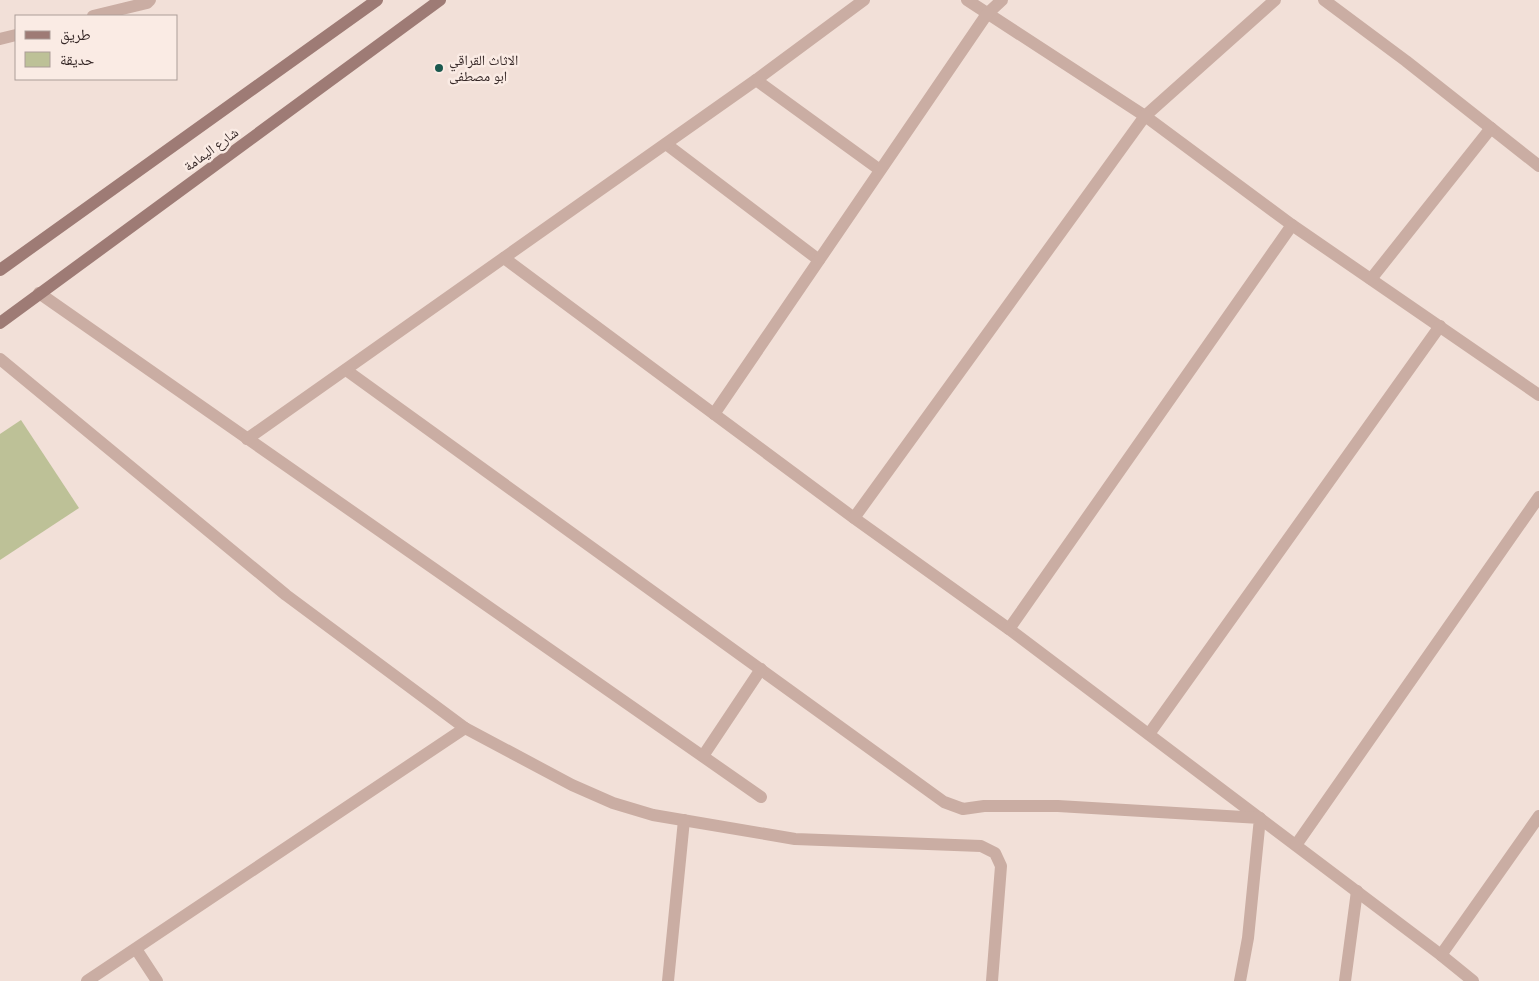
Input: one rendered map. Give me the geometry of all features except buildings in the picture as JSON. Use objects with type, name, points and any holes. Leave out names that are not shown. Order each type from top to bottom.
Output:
[{"type":"main road","name":"شارع اليمامة","points":[[0,270],[378,0]]},
{"type":"main road","name":"شارع اليمامة","points":[[0,323],[440,0]]},
{"type":"street","points":[[97,15],[147,3],[150,0]]},
{"type":"street","points":[[247,439],[756,80],[864,0]]},
{"type":"street","points":[[967,0],[1145,116],[1292,225],[1539,395]]},
{"type":"street","points":[[714,414],[987,14],[1002,0]]},
{"type":"street","points":[[854,518],[1145,116],[1275,0]]},
{"type":"street","points":[[1324,0],[1539,166]]},
{"type":"street","points":[[0,39],[15,35]]},
{"type":"street","points":[[756,80],[880,170]]},
{"type":"street","points":[[1371,279],[1490,128]]},
{"type":"street","points":[[666,144],[819,260]]},
{"type":"street","points":[[1009,629],[1292,225]]},
{"type":"street","points":[[504,258],[854,518],[1009,629],[1358,891],[1473,981]]},
{"type":"street","points":[[40,293],[761,797]]},
{"type":"street","points":[[1149,734],[1440,326]]},
{"type":"street","points":[[0,358],[286,595],[465,728],[572,784],[613,803],[653,815],[795,839],[981,846],[995,853],[1001,866],[992,981]]},
{"type":"street","points":[[346,370],[944,802],[963,809],[984,806],[1058,806],[1260,818]]},
{"type":"street","points":[[1296,845],[1539,497]]},
{"type":"street","points":[[703,756],[760,669]]},
{"type":"street","points":[[87,981],[465,728]]},
{"type":"street","points":[[1441,955],[1539,816]]},
{"type":"street","points":[[1240,981],[1248,938],[1260,818]]},
{"type":"street","points":[[668,981],[684,820]]},
{"type":"street","points":[[1345,981],[1358,891]]},
{"type":"street","points":[[136,949],[157,981]]},
{"type":"green space","points":[[21,420],[79,508],[0,560],[0,434]]},
{"type":"place","name":"الاثاث القراقي ابو مصطفى","points":[[439,68]]}]
